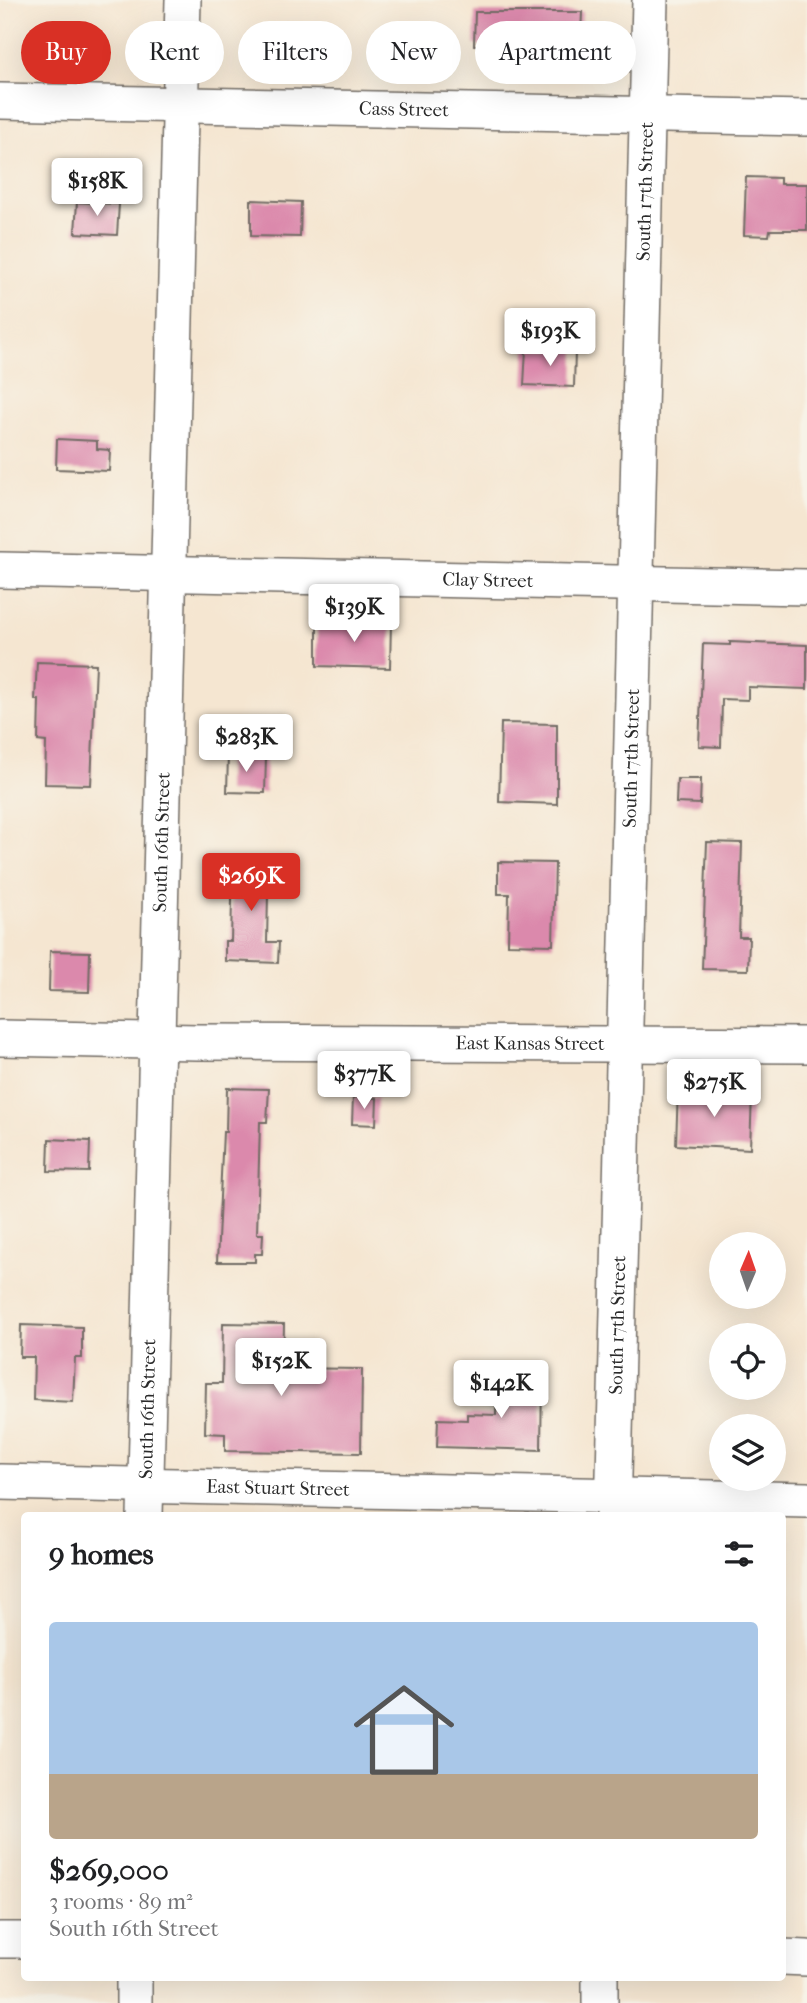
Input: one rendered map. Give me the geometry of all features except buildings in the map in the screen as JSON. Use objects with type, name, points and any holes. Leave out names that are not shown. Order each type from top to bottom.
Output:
[{"type":"street","name":"South 16th Street","points":[[145,1500],[183,0]]},
{"type":"street","name":"South 17th Street","points":[[613,1505],[650,0]]},
{"type":"street","name":"Cass Street","points":[[0,101],[807,118]]},
{"type":"street","name":"Clay Street","points":[[0,570],[807,587]]},
{"type":"street","name":"East Kansas Street","points":[[0,1038],[807,1045]]},
{"type":"street","name":"East Stuart Street","points":[[0,1482],[145,1500],[613,1505],[807,1500]]},
{"type":"street","points":[[0,1940],[21,1940]]},
{"type":"street","points":[[786,1957],[807,1958]]},
{"type":"street","points":[[134,2003],[135,1981]]},
{"type":"street","points":[[600,1981],[600,2003]]}]
